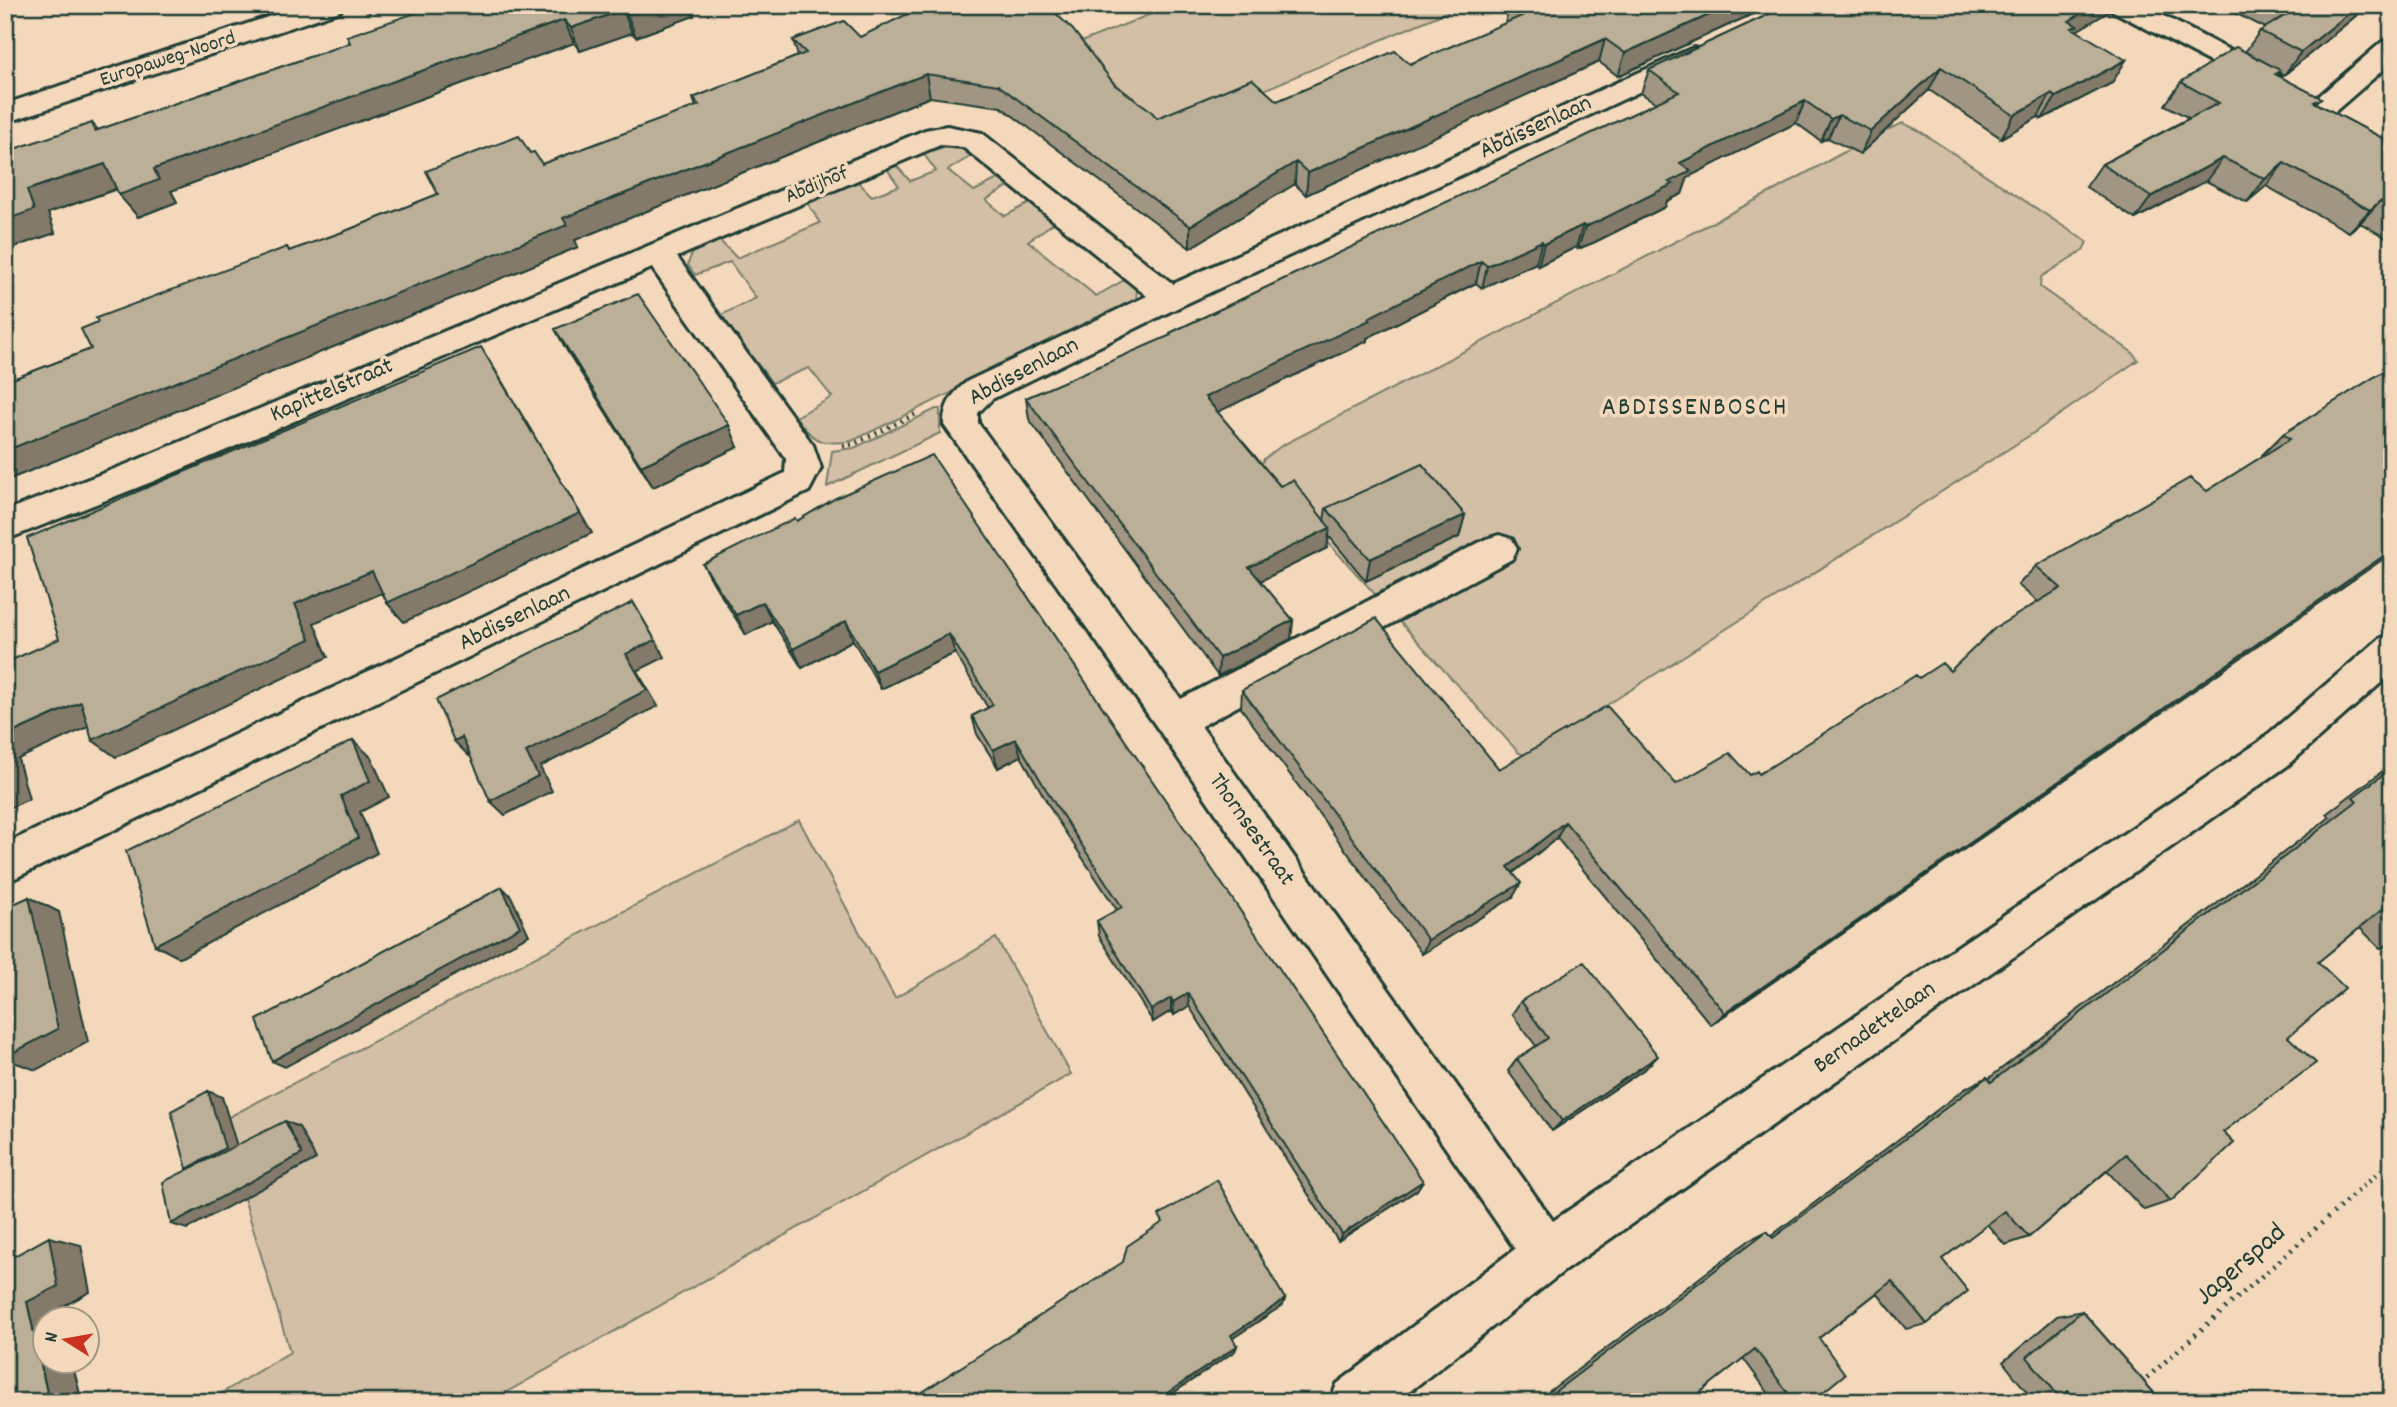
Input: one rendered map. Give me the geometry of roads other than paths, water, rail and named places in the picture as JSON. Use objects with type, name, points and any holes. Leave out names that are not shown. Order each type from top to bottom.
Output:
[{"type":"street","name":"Europaweg-Noord","points":[[5,114],[331,5]]},
{"type":"street","points":[[2122,5],[2333,115],[2392,48]]},
{"type":"street","name":"Abdissenlaan","points":[[962,406],[980,390],[1170,298],[1713,46]]},
{"type":"street","name":"Abdijhof","points":[[658,253],[935,136],[947,135],[972,139],[1170,298]]},
{"type":"street","name":"Abdissenlaan","points":[[5,864],[797,482],[805,471],[801,454],[658,253]]},
{"type":"street","name":"Kapittelstraat","points":[[5,526],[142,472],[658,253]]},
{"type":"street","name":"Thornsestraat","points":[[962,406],[961,425],[1175,721],[1547,1254]]},
{"type":"street","points":[[1175,721],[1499,549]]},
{"type":"street","name":"Bernadettelaan","points":[[1355,1402],[1547,1254],[2273,754],[2392,650]]},
{"type":"district","name":"ABDISSENBOSCH","points":[[1695,408]]}]
